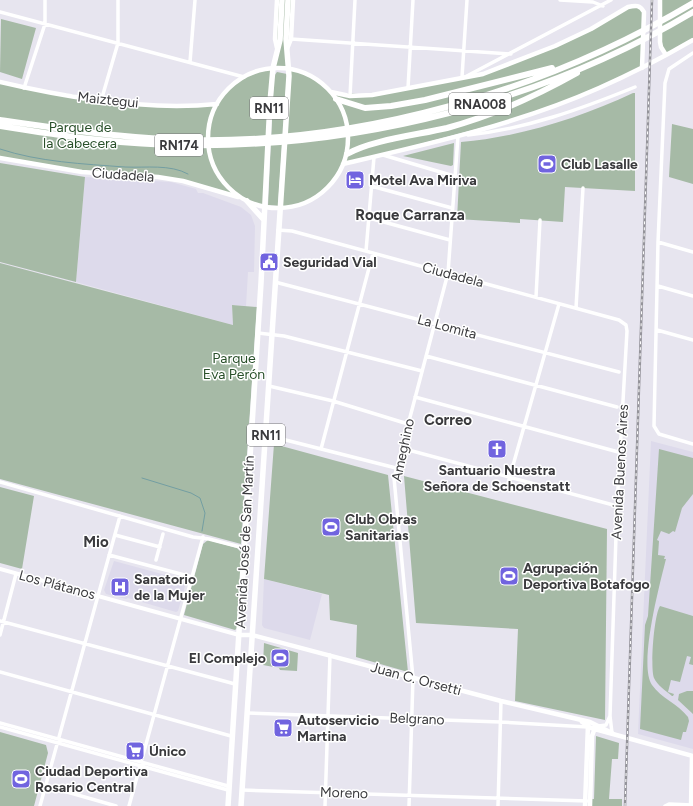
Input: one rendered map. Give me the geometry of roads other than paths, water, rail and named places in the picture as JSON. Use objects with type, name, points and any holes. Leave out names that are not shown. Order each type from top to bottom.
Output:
[{"type":"highway","name":"RNA008","points":[[358,129],[465,103],[523,83],[584,58],[693,3]]},
{"type":"highway","name":"RNA008","points":[[358,129],[466,108],[504,97],[597,62],[629,47],[693,12]]},
{"type":"highway","points":[[336,99],[365,108],[391,106],[425,100],[494,84],[584,58]]},
{"type":"highway","points":[[347,154],[363,146],[428,132],[484,116],[540,94],[597,62]]},
{"type":"highway","name":"RN174","points":[[0,120],[82,133],[184,140],[278,137],[358,129]]},
{"type":"highway","name":"RN174","points":[[0,126],[83,138],[185,145],[277,142],[358,129]]},
{"type":"main road","points":[[277,0],[275,40],[277,48]]},
{"type":"main road","points":[[273,68],[277,48],[282,0]]},
{"type":"main road","points":[[288,0],[286,39],[289,69]]},
{"type":"main road","points":[[287,50],[291,39],[293,0]]},
{"type":"main road","points":[[660,0],[660,42],[661,48],[666,55]]},
{"type":"main road","points":[[331,92],[350,96],[372,95],[483,74],[555,46],[591,29],[628,7],[635,5],[641,8],[644,12],[642,68]]},
{"type":"main road","points":[[343,164],[457,136],[541,110],[597,89],[642,68],[693,40]]},
{"type":"main road","points":[[264,221],[246,200],[225,184],[211,159],[209,131],[217,104],[227,90],[244,77],[273,68],[301,71],[311,76],[331,92],[342,109],[347,125],[347,154]]},
{"type":"main road","name":"RN11","points":[[265,207],[273,68]]},
{"type":"main road","name":"RN11","points":[[280,208],[289,69]]},
{"type":"main road","name":"Maiztegui","points":[[0,82],[24,88],[101,101],[165,105],[217,104]]},
{"type":"main road","name":"Ciudadela","points":[[0,158],[82,172],[158,177],[182,181],[265,207],[280,208],[301,204],[321,194],[336,178],[347,154]]},
{"type":"main road","name":"Avenida José de San Martín","points":[[228,806],[231,736],[239,635],[265,207]]},
{"type":"main road","name":"Avenida José de San Martín","points":[[241,806],[280,208]]},
{"type":"main road","name":"Los Plátanos","points":[[239,635],[252,635]]},
{"type":"main road","name":"Juan C. Orsetti","points":[[252,635],[501,702],[581,720],[612,734],[693,756]]},
{"type":"main road","points":[[587,804],[593,726]]},
{"type":"main road","points":[[691,805],[693,756]]},
{"type":"street","points":[[24,88],[45,24],[45,0]]},
{"type":"street","points":[[101,101],[118,43],[118,0]]},
{"type":"street","points":[[190,62],[195,0]]},
{"type":"street","points":[[350,96],[355,0]]},
{"type":"street","points":[[408,88],[413,0]]},
{"type":"street","points":[[467,0],[463,77],[511,54],[603,6],[611,0]]},
{"type":"street","points":[[560,0],[592,2],[603,6]]},
{"type":"street","points":[[0,12],[244,77]]},
{"type":"street","points":[[291,39],[511,54]]},
{"type":"street","points":[[693,53],[674,64],[666,74],[658,242],[654,426],[660,434],[693,444]]},
{"type":"street","points":[[457,136],[501,130],[543,120],[599,102],[635,87]]},
{"type":"street","points":[[541,110],[540,115],[543,120]]},
{"type":"street","name":"Ameghino","points":[[409,806],[413,678],[394,478],[448,273],[457,136]]},
{"type":"street","points":[[383,155],[454,176]]},
{"type":"street","points":[[366,251],[374,157]]},
{"type":"street","points":[[371,186],[452,208]]},
{"type":"street","points":[[576,308],[583,188]]},
{"type":"street","points":[[369,218],[450,240]]},
{"type":"street","points":[[536,297],[540,220]]},
{"type":"street","name":"Ciudadela","points":[[278,230],[292,231],[536,297],[619,320],[626,325]]},
{"type":"street","points":[[658,242],[693,252]]},
{"type":"street","points":[[321,449],[373,253]]},
{"type":"street","name":"La Lomita","points":[[275,282],[619,372]]},
{"type":"street","points":[[658,286],[693,296]]},
{"type":"street","points":[[506,490],[559,304]]},
{"type":"street","name":"Avenida Buenos Aires","points":[[612,734],[610,716],[617,506],[622,453],[626,325]]},
{"type":"street","points":[[657,330],[693,340]]},
{"type":"street","points":[[258,333],[271,334],[422,371]]},
{"type":"street","points":[[426,356],[617,407]]},
{"type":"street","points":[[269,386],[334,401],[408,424]]},
{"type":"street","points":[[415,397],[622,453]]},
{"type":"street","points":[[266,435],[396,468]]},
{"type":"street","points":[[401,448],[617,506]]},
{"type":"street","points":[[0,482],[194,537],[203,537],[244,548]]},
{"type":"street","points":[[40,806],[120,516]]},
{"type":"street","points":[[156,560],[163,534]]},
{"type":"street","points":[[115,535],[160,547]]},
{"type":"street","points":[[129,806],[203,537]]},
{"type":"street","points":[[109,555],[192,577]]},
{"type":"street","name":"Los Plátanos","points":[[0,569],[239,635]]},
{"type":"street","points":[[0,635],[2,621],[16,574]]},
{"type":"street","points":[[2,621],[235,684]]},
{"type":"street","points":[[325,806],[330,655]]},
{"type":"street","points":[[0,672],[231,736]]},
{"type":"street","points":[[498,806],[501,702]]},
{"type":"street","name":"Belgrano","points":[[247,713],[593,726]]},
{"type":"street","points":[[593,726],[606,725],[610,716]]},
{"type":"street","points":[[0,723],[58,741],[228,788]]},
{"type":"street","points":[[0,727],[58,741]]},
{"type":"street","points":[[46,786],[116,806]]},
{"type":"street","name":"Moreno","points":[[242,790],[498,798],[587,804]]},
{"type":"street","points":[[664,806],[670,804],[691,805]]},
{"type":"waterway","points":[[0,149],[46,160],[125,167],[158,167],[174,169],[188,174]]},
{"type":"waterway","points":[[142,478],[191,493],[200,498],[205,513],[202,531]]},
{"type":"railway","points":[[625,806],[652,0]]},
{"type":"place","name":"Club Lasalle","points":[[547,164]]},
{"type":"place","name":"Motel Ava Miriva","points":[[355,180]]},
{"type":"place","name":"Seguridad Vial","points":[[269,262]]},
{"type":"place","name":"Santuario Nuestra Señora de Schoenstatt","points":[[497,449]]},
{"type":"place","name":"Club Obras Sanitarias","points":[[331,527]]},
{"type":"place","name":"Agrupación Deportiva Botafogo","points":[[509,576]]},
{"type":"place","name":"Sanatorio de la Mujer","points":[[120,587]]},
{"type":"place","name":"El Complejo","points":[[280,658]]},
{"type":"place","name":"Autoservicio Martina","points":[[283,728]]},
{"type":"place","name":"Único","points":[[135,751]]},
{"type":"place","name":"Ciudad Deportiva Rosario Central","points":[[21,779]]},
{"type":"district","name":"Roque Carranza","points":[[410,215]]},
{"type":"district","name":"Correo","points":[[448,420]]},
{"type":"district","name":"Mio","points":[[96,542]]},
{"type":"park label","name":"Parque de la Cabecera","points":[[80,136]]},
{"type":"park label","name":"Parque Eva Perón","points":[[234,366]]}]
